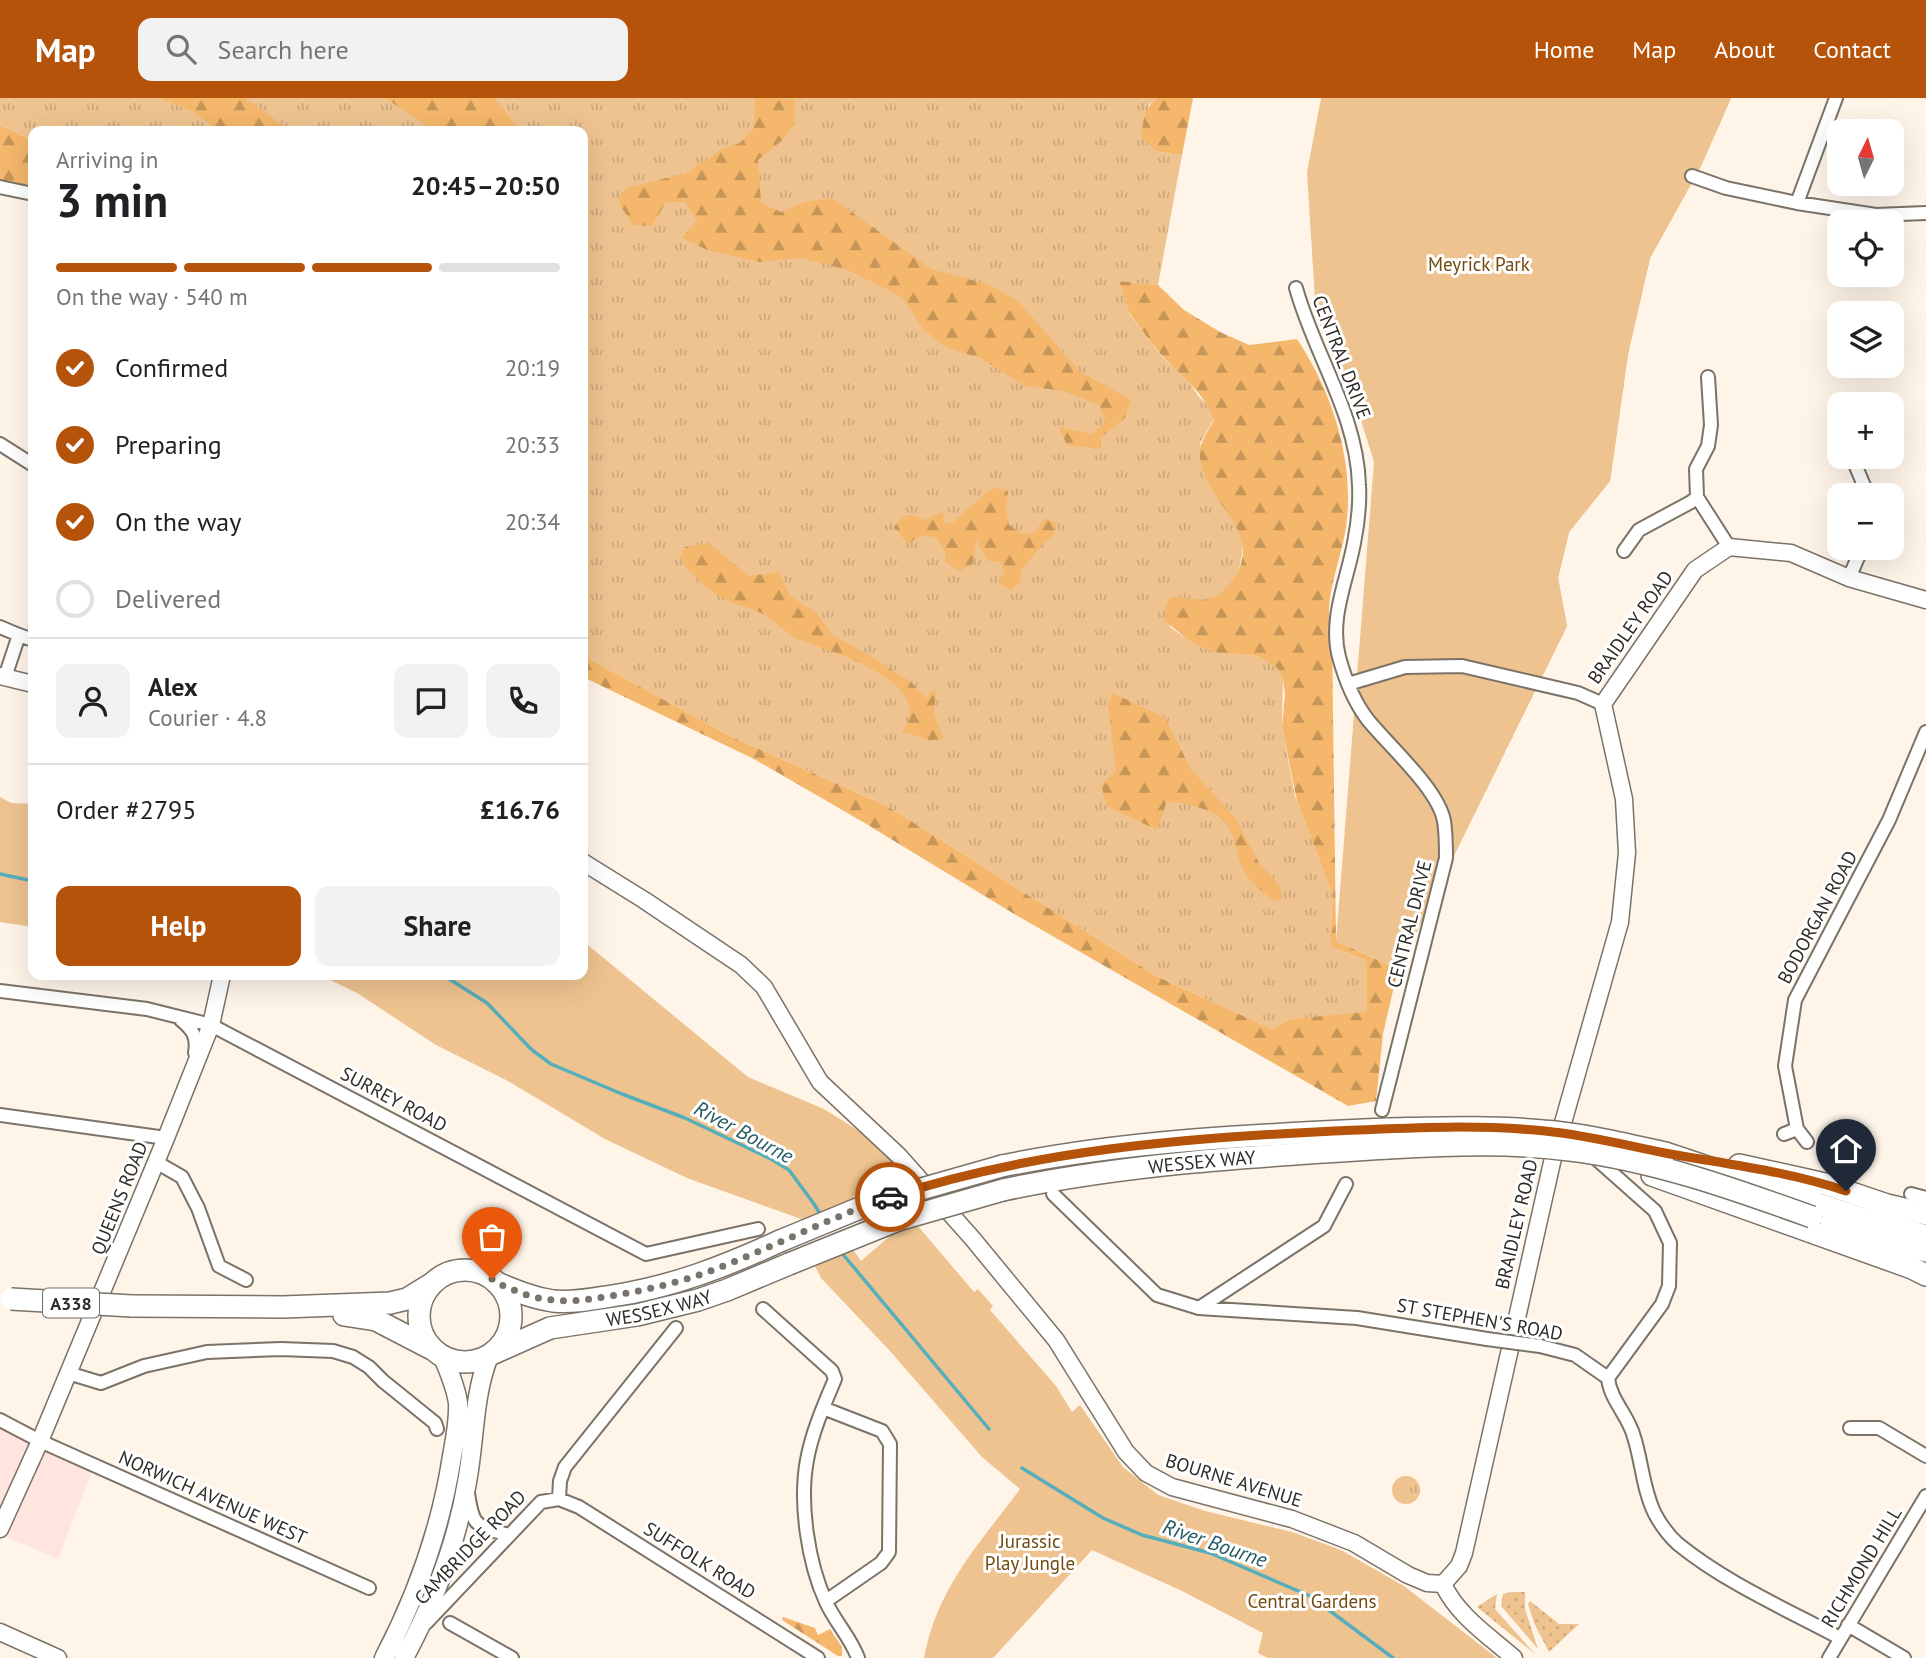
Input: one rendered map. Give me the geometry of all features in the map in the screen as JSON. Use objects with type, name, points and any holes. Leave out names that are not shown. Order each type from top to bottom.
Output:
[{"type":"highway","name":"WESSEX WAY","points":[[497,1283],[555,1301],[586,1300],[635,1292],[685,1280],[734,1262],[872,1203],[1002,1166],[1088,1150],[1172,1141],[1386,1129],[1489,1128],[1543,1131],[1592,1137],[1665,1153],[1740,1165],[1865,1235],[1926,1251]]},
{"type":"highway","name":"WESSEX WAY","points":[[491,1354],[550,1328],[637,1315],[698,1300],[898,1220],[1003,1190],[1386,1129],[1496,1145],[1611,1156],[1926,1236]]},
{"type":"highway","points":[[1815,1208],[1887,1205],[1926,1214]]},
{"type":"highway","points":[[1815,1208],[1926,1275]]},
{"type":"highway","points":[[465,1270],[482,1273],[497,1283],[509,1302],[511,1319],[508,1335],[491,1354],[480,1360],[461,1363],[438,1354],[376,1320],[354,1315],[310,1313],[283,1307],[390,1303],[407,1299],[448,1273],[465,1270]]},
{"type":"highway","points":[[433,1283],[425,1294],[419,1313],[422,1333],[438,1354]]},
{"type":"highway","name":"A338","points":[[6,1299],[131,1306],[283,1307]]},
{"type":"main road","name":"CAMBRIDGE ROAD","points":[[384,1658],[416,1592],[438,1527],[447,1484],[458,1403],[452,1380],[438,1354]]},
{"type":"main road","name":"CAMBRIDGE ROAD","points":[[404,1658],[447,1558],[467,1483],[478,1392],[491,1354]]},
{"type":"street","points":[[1797,203],[1836,98]]},
{"type":"street","points":[[1692,176],[1726,188],[1797,203],[1876,215],[1926,213]]},
{"type":"street","points":[[0,187],[28,193]]},
{"type":"street","name":"CENTRAL DRIVE","points":[[1296,288],[1311,336],[1343,407],[1354,443],[1359,481],[1359,513],[1354,545],[1340,594],[1336,622],[1338,654],[1348,684],[1366,718],[1428,789],[1444,819],[1446,858],[1386,1129]]},
{"type":"street","points":[[1708,376],[1711,425],[1708,446],[1696,469],[1696,497],[1729,547],[1791,553],[1849,578],[1926,600]]},
{"type":"street","points":[[0,444],[28,462]]},
{"type":"street","points":[[1624,551],[1639,530],[1696,497]]},
{"type":"street","name":"BRAIDLEY ROAD","points":[[1443,1584],[1459,1566],[1464,1553],[1557,1141],[1620,922],[1627,853],[1624,799],[1603,704],[1695,570],[1729,547]]},
{"type":"street","points":[[1849,578],[1857,560]]},
{"type":"street","points":[[0,627],[28,638]]},
{"type":"street","points":[[19,635],[2,677],[28,683]]},
{"type":"street","name":"BRAIDLEY ROAD","points":[[1348,684],[1405,667],[1462,666],[1578,693],[1603,704]]},
{"type":"street","name":"BODORGAN ROAD","points":[[1807,1142],[1797,1129],[1785,1066],[1795,1000],[1889,820],[1926,732]]},
{"type":"street","name":"BOURNE AVENUE","points":[[588,865],[741,965],[758,982],[778,1010],[820,1082],[899,1156],[972,1238],[1056,1340],[1126,1452],[1146,1473],[1172,1487],[1292,1519],[1354,1543],[1427,1583],[1443,1584]]},
{"type":"street","name":"QUEENS ROAD","points":[[0,1529],[40,1441],[166,1138],[211,1025],[221,980]]},
{"type":"street","name":"SURREY ROAD","points":[[0,991],[147,1009],[211,1025],[646,1254],[758,1229]]},
{"type":"street","name":"QUEENS ROAD","points":[[179,1019],[191,1028],[197,1039],[190,1074]]},
{"type":"street","points":[[0,1115],[166,1138]]},
{"type":"street","points":[[1784,1135],[1797,1129]]},
{"type":"street","points":[[1557,1141],[1589,1152],[1656,1211],[1670,1243],[1669,1286],[1662,1304],[1608,1378],[1612,1394],[1634,1434],[1647,1494],[1666,1531],[1678,1544],[1710,1566],[1840,1638]]},
{"type":"street","points":[[156,1162],[182,1177],[198,1208],[219,1266],[246,1280]]},
{"type":"street","points":[[1199,1308],[1324,1226],[1340,1190]]},
{"type":"street","points":[[1911,1194],[1926,1198]]},
{"type":"street","name":"ST STEPHEN'S ROAD","points":[[1052,1195],[1157,1295],[1199,1308],[1357,1318],[1540,1346],[1575,1355],[1608,1378]]},
{"type":"street","points":[[768,1311],[832,1371],[835,1379],[822,1408],[807,1459],[805,1493],[811,1552],[825,1601],[859,1658]]},
{"type":"street","name":"CAMBRIDGE ROAD","points":[[416,1634],[541,1502],[559,1499],[560,1481],[565,1467],[676,1328]]},
{"type":"street","points":[[68,1373],[101,1383],[144,1366],[207,1352],[281,1349],[333,1351],[353,1357],[369,1367],[435,1423],[437,1429]]},
{"type":"street","points":[[822,1408],[881,1431],[890,1444],[889,1552],[881,1563],[825,1601]]},
{"type":"street","name":"NORWICH AVENUE WEST","points":[[0,1420],[40,1441],[369,1588]]},
{"type":"street","points":[[1850,1428],[1879,1428],[1926,1456]]},
{"type":"street","points":[[467,1483],[472,1516],[478,1525],[508,1535]]},
{"type":"street","name":"RICHMOND HILL","points":[[1829,1658],[1926,1496]]},
{"type":"street","name":"SUFFOLK ROAD","points":[[559,1499],[579,1507],[818,1658]]},
{"type":"street","points":[[1443,1584],[1449,1597],[1463,1614],[1514,1658]]},
{"type":"street","points":[[450,1623],[512,1658]]},
{"type":"street","points":[[1848,1625],[1904,1658]]},
{"type":"street","points":[[0,1632],[58,1658]]},
{"type":"shaded area","points":[[0,1427],[92,1471],[58,1559],[7,1537],[11,1528],[0,1522]]},
{"type":"green space","points":[[0,98],[1157,98],[1148,106],[1158,152],[1182,155],[1158,285],[1119,281],[1130,315],[1164,359],[1186,377],[1199,397],[1209,406],[1214,419],[1200,443],[1205,474],[1212,490],[1236,523],[1242,546],[1236,576],[1224,592],[1201,600],[1173,596],[1170,627],[1188,640],[1235,654],[1258,656],[1278,669],[1283,680],[1282,727],[1295,796],[1333,896],[1331,947],[1366,960],[1368,1013],[1290,1019],[1272,1029],[1158,977],[887,806],[732,737],[588,656],[588,126],[28,126],[28,139],[0,125]]},
{"type":"green space","points":[[160,98],[244,98],[284,126],[212,126],[192,111]]},
{"type":"green space","points":[[385,98],[494,98],[517,126],[427,126]]},
{"type":"green space","points":[[755,98],[795,99],[795,123],[785,138],[758,160],[761,203],[781,212],[805,202],[832,198],[931,269],[990,285],[1019,302],[1080,372],[1131,400],[1125,418],[1101,438],[1101,449],[1067,445],[1059,427],[1091,434],[1106,422],[1099,405],[1063,391],[1025,386],[982,359],[946,347],[923,329],[902,297],[848,270],[801,258],[760,262],[707,250],[682,238],[697,220],[685,202],[666,202],[652,226],[633,225],[618,198],[626,188],[691,172],[696,165],[721,149],[740,143],[754,128]]},
{"type":"green space","points":[[1157,98],[1193,98],[1182,155],[1158,152],[1142,139],[1145,117]]},
{"type":"green space","name":"Meyrick Park","points":[[1321,98],[1731,98],[1701,166],[1650,258],[1628,354],[1610,481],[1569,532],[1558,578],[1567,626],[1398,969],[1336,941],[1374,462],[1354,398],[1316,316],[1307,172]]},
{"type":"green space","points":[[1731,98],[1701,166],[1650,258],[1628,354],[1610,481],[1569,532],[1558,578],[1567,626],[1398,969],[1523,396]]},
{"type":"green space","points":[[0,125],[28,139],[28,193],[0,187]]},
{"type":"green space","points":[[1119,281],[1158,285],[1184,310],[1220,332],[1249,345],[1297,339],[1321,382],[1338,429],[1344,453],[1348,502],[1346,527],[1329,612],[1332,638],[1336,941],[1398,969],[1383,1034],[1376,1101],[1348,1106],[1011,912],[754,759],[588,679],[588,656],[732,737],[887,806],[1158,977],[1272,1029],[1290,1019],[1367,1012],[1366,960],[1331,947],[1333,896],[1297,801],[1282,727],[1285,694],[1278,669],[1258,656],[1212,652],[1188,640],[1165,621],[1166,607],[1173,596],[1205,600],[1219,595],[1231,582],[1240,565],[1243,550],[1240,535],[1206,480],[1201,465],[1201,445],[1214,420],[1210,411],[1194,387],[1163,357],[1131,316]]},
{"type":"green space","points":[[993,487],[1008,491],[1006,508],[1009,525],[1022,534],[1034,533],[1044,519],[1056,523],[1054,534],[1022,570],[1019,583],[1011,590],[998,582],[1005,572],[1000,562],[988,561],[976,540],[973,563],[960,571],[946,563],[945,552],[937,538],[922,536],[908,544],[894,527],[903,516],[912,515],[925,520],[943,512],[944,522],[951,524]]},
{"type":"green space","points":[[709,543],[749,576],[779,572],[790,596],[818,614],[832,635],[911,682],[926,698],[936,688],[934,715],[944,739],[931,740],[902,732],[910,714],[906,698],[894,684],[876,671],[793,637],[768,617],[728,601],[701,582],[680,558],[685,547]]},
{"type":"green space","points":[[1113,693],[1165,718],[1191,769],[1236,819],[1259,863],[1279,885],[1283,898],[1275,901],[1251,881],[1241,865],[1230,830],[1223,820],[1212,812],[1167,801],[1157,830],[1107,806],[1101,785],[1116,771],[1108,704]]},
{"type":"green space","points":[[0,797],[11,803],[28,804],[28,926],[0,922]]},
{"type":"green space","points":[[588,945],[748,1077],[824,1109],[899,1156],[878,1178],[847,1202],[804,1220],[687,1178],[605,1139],[508,1081],[436,1045],[357,993],[330,980],[588,980]]},
{"type":"green space","name":"Central Gardens","points":[[911,1218],[974,1292],[978,1289],[993,1306],[990,1310],[1056,1386],[1072,1412],[1080,1405],[1123,1467],[1158,1495],[1205,1511],[1292,1532],[1341,1550],[1404,1586],[1497,1658],[1268,1658],[1258,1653],[1263,1633],[1182,1591],[1092,1550],[993,1658],[924,1658],[930,1633],[949,1588],[975,1548],[1020,1489],[982,1457],[890,1351],[821,1278],[813,1262],[852,1248],[861,1261]]},
{"type":"green space","points":[[1406,1476],[1416,1480],[1420,1490],[1416,1500],[1406,1504],[1396,1500],[1392,1490],[1396,1480]]},
{"type":"green space","points":[[1525,1592],[1525,1609],[1538,1649],[1501,1606],[1503,1594]]},
{"type":"green space","points":[[1497,1594],[1495,1609],[1535,1654],[1477,1607]]},
{"type":"green space","points":[[1530,1601],[1559,1624],[1579,1624],[1549,1652],[1534,1623],[1528,1604]]},
{"type":"green space","points":[[783,1617],[815,1628],[818,1635],[830,1629],[842,1647],[842,1656],[782,1620]]},
{"type":"waterway","name":"River Bourne","points":[[0,874],[28,880]]},
{"type":"waterway","name":"River Bourne","points":[[451,980],[487,1003],[532,1050],[551,1064],[685,1118],[789,1170],[822,1217]]},
{"type":"waterway","name":"River Bourne","points":[[841,1252],[989,1429]]},
{"type":"waterway","name":"River Bourne","points":[[1022,1468],[1103,1518],[1142,1535],[1210,1553],[1310,1596],[1393,1658]]},
{"type":"way so far","points":[[492,1279],[522,1293],[555,1301],[625,1294],[715,1270],[819,1224],[890,1197]]},
{"type":"route","points":[[890,1197],[1002,1166],[1088,1150],[1199,1138],[1449,1128],[1503,1128],[1592,1137],[1665,1153],[1740,1165],[1846,1191]]},
{"type":"park label","name":"Jurassic Play Jungle","points":[[1030,1552]]}]
